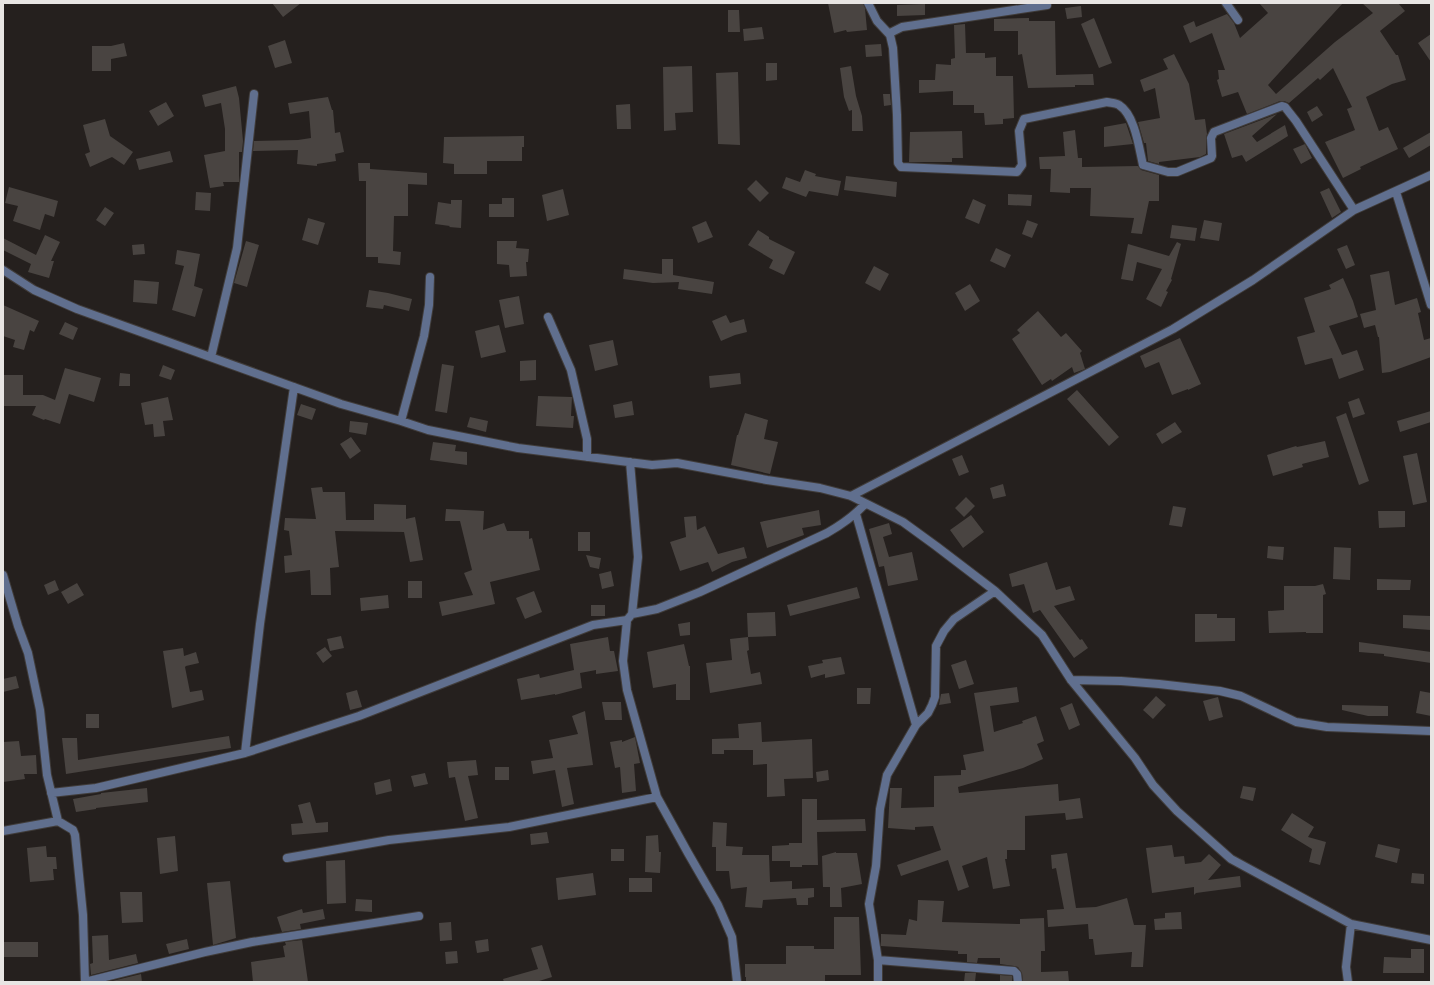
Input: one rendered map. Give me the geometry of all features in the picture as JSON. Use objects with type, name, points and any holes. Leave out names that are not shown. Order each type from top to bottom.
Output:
[{"type":"street","points":[[868,3],[877,21],[890,35],[895,63],[898,163],[901,167],[1017,172],[1022,166],[1019,131],[1024,119],[1107,102],[1119,105],[1127,112],[1131,120],[1143,165],[1168,172],[1177,172],[1211,158],[1211,138],[1214,132],[1282,106],[1285,107],[1296,121],[1354,210]]},
{"type":"street","points":[[1226,3],[1238,20]]},
{"type":"street","points":[[890,35],[890,33],[902,27],[1047,5]]},
{"type":"street","points":[[211,357],[237,248],[254,94]]},
{"type":"street","points":[[851,496],[1173,329],[1253,280],[1354,210],[1431,175]]},
{"type":"street","points":[[1396,192],[1431,305]]},
{"type":"street","points":[[3,270],[34,290],[77,309],[341,404],[428,430],[518,448],[652,465],[677,463],[767,480],[820,488],[851,496],[903,522],[995,591],[1042,635],[1071,680],[1135,758],[1153,785],[1177,811],[1231,859],[1351,924],[1431,940]]},
{"type":"street","points":[[401,421],[424,336],[429,305],[430,277]]},
{"type":"street","points":[[548,318],[571,370],[587,439],[587,457]]},
{"type":"street","points":[[245,753],[260,624],[294,387]]},
{"type":"street","points":[[630,462],[638,557],[622,661],[627,690],[657,797],[718,905],[732,937],[737,982]]},
{"type":"street","points":[[51,793],[96,788],[245,753],[359,716],[594,625],[657,609],[700,592],[827,533],[856,514],[865,504]]},
{"type":"street","points":[[856,514],[916,725]]},
{"type":"street","points":[[3,577],[29,660],[40,710],[47,775],[58,821]]},
{"type":"street","points":[[878,982],[878,960],[869,904],[876,866],[880,809],[887,775],[916,725],[928,713],[935,697],[936,646],[941,636],[954,619],[995,591]]},
{"type":"street","points":[[1071,680],[1151,684],[1220,691],[1241,696],[1296,722],[1327,727],[1354,729],[1431,730]]},
{"type":"street","points":[[287,858],[389,840],[509,827],[657,797]]},
{"type":"street","points":[[3,831],[58,821],[73,830],[76,835],[83,915],[85,982],[205,952],[244,944],[419,916]]},
{"type":"street","points":[[1348,982],[1346,967],[1351,924]]},
{"type":"street","points":[[878,960],[1014,971],[1017,974],[1018,982]]},
{"type":"building","points":[[272,3],[301,3],[283,17]]},
{"type":"building","points":[[828,3],[863,3],[865,8],[867,30],[847,32],[846,30],[834,33]]},
{"type":"building","points":[[1259,3],[1343,3],[1268,85],[1276,94],[1335,42],[1373,13],[1362,3],[1398,3],[1405,11],[1380,31],[1396,55],[1398,55],[1406,80],[1392,84],[1366,97],[1379,131],[1388,127],[1398,149],[1360,167],[1361,169],[1343,178],[1325,142],[1355,130],[1347,109],[1352,107],[1333,68],[1320,80],[1318,78],[1289,103],[1280,101],[1247,114],[1238,92],[1222,97],[1217,80],[1219,79],[1218,70],[1225,70],[1212,33],[1190,43],[1183,26],[1194,21],[1196,27],[1227,14],[1234,23],[1240,38],[1268,13]]},
{"type":"building","points":[[925,4],[925,15],[897,16],[897,5]]},
{"type":"building","points":[[1081,6],[1082,17],[1067,19],[1065,8]]},
{"type":"building","points":[[728,10],[739,10],[740,32],[728,32]]},
{"type":"building","points":[[1029,18],[1029,21],[1055,21],[1056,75],[1093,74],[1094,85],[1028,88],[1022,54],[1018,55],[1018,31],[994,31],[994,19]]},
{"type":"building","points":[[1094,18],[1112,63],[1099,68],[1081,24]]},
{"type":"building","points":[[965,24],[966,53],[985,53],[985,58],[996,57],[996,76],[1013,76],[1014,118],[1003,119],[1003,124],[985,125],[984,113],[974,113],[974,105],[953,105],[953,91],[919,93],[919,80],[935,80],[936,64],[951,65],[951,59],[955,58],[954,25]]},
{"type":"building","points":[[762,27],[764,39],[744,41],[743,29]]},
{"type":"building","points":[[1431,34],[1431,62],[1418,43]]},
{"type":"building","points":[[285,40],[292,63],[275,68],[268,46]]},
{"type":"building","points":[[124,43],[127,56],[111,59],[111,71],[92,71],[92,46],[111,46]]},
{"type":"building","points":[[881,44],[882,56],[866,57],[865,45]]},
{"type":"building","points":[[1174,54],[1189,84],[1195,120],[1205,119],[1207,134],[1206,154],[1200,157],[1159,162],[1159,164],[1148,161],[1146,143],[1144,143],[1138,122],[1160,118],[1155,88],[1144,92],[1140,80],[1168,69],[1163,59]]},
{"type":"building","points":[[766,63],[777,63],[777,80],[766,81]]},
{"type":"building","points":[[692,66],[693,112],[675,113],[676,130],[664,131],[663,67]]},
{"type":"building","points":[[851,66],[856,96],[862,116],[863,131],[852,131],[852,110],[849,111],[844,97],[840,68]]},
{"type":"building","points":[[738,72],[740,145],[718,144],[716,73]]},
{"type":"building","points":[[236,86],[239,98],[243,141],[242,152],[239,152],[239,182],[223,182],[224,186],[210,188],[204,155],[225,151],[225,129],[221,103],[205,107],[202,95]]},
{"type":"building","points":[[883,94],[890,94],[891,105],[884,106]]},
{"type":"building","points":[[328,97],[333,110],[335,133],[340,132],[344,152],[335,154],[336,161],[317,164],[317,166],[297,164],[298,150],[253,151],[254,141],[298,140],[311,138],[309,111],[290,114],[288,103]]},
{"type":"building","points":[[166,102],[174,116],[158,126],[149,111]]},
{"type":"building","points":[[630,104],[631,129],[617,129],[616,105]]},
{"type":"building","points":[[1317,106],[1323,115],[1312,122],[1307,112]]},
{"type":"building","points":[[1277,114],[1252,136],[1257,142],[1285,125],[1288,136],[1246,162],[1242,155],[1232,158],[1224,134]]},
{"type":"building","points":[[105,119],[110,136],[133,152],[124,165],[112,157],[90,167],[85,154],[90,152],[83,125]]},
{"type":"building","points":[[1126,123],[1133,144],[1104,147],[1104,127]]},
{"type":"building","points":[[1075,130],[1078,158],[1082,158],[1082,167],[1138,166],[1141,170],[1159,175],[1159,201],[1149,201],[1142,234],[1131,233],[1134,218],[1090,216],[1091,188],[1070,188],[1070,193],[1050,192],[1051,169],[1040,169],[1039,157],[1065,156],[1063,132]]},
{"type":"building","points":[[962,131],[963,158],[952,158],[952,162],[909,162],[910,132]]},
{"type":"building","points":[[1431,132],[1431,145],[1409,158],[1403,148]]},
{"type":"building","points":[[524,136],[522,161],[487,161],[487,174],[454,174],[454,164],[443,163],[444,137]]},
{"type":"building","points":[[1305,144],[1312,158],[1301,164],[1293,149]]},
{"type":"building","points":[[170,151],[173,162],[139,170],[136,159]]},
{"type":"building","points":[[358,163],[370,163],[370,169],[427,173],[427,185],[408,184],[408,216],[394,216],[393,251],[401,252],[400,265],[378,263],[378,257],[366,257],[366,181],[359,181]]},
{"type":"building","points":[[805,170],[816,174],[815,176],[841,181],[838,196],[809,191],[806,197],[782,188],[786,177],[800,182]]},
{"type":"building","points":[[846,176],[897,182],[896,197],[844,190]]},
{"type":"building","points":[[756,180],[769,193],[760,202],[747,189]]},
{"type":"building","points":[[9,187],[58,201],[54,217],[45,214],[40,230],[13,221],[18,206],[5,203]]},
{"type":"building","points":[[1329,188],[1341,212],[1332,218],[1320,192]]},
{"type":"building","points":[[563,189],[569,215],[547,221],[542,195]]},
{"type":"building","points":[[196,192],[211,193],[210,211],[195,210]]},
{"type":"building","points":[[1008,194],[1032,195],[1031,206],[1008,205]]},
{"type":"building","points":[[502,198],[514,198],[514,217],[489,217],[489,204],[502,204]]},
{"type":"building","points":[[973,199],[986,205],[979,224],[965,218]]},
{"type":"building","points":[[451,200],[462,200],[461,228],[435,224],[438,202],[451,204]]},
{"type":"building","points":[[105,207],[114,213],[105,226],[96,220]]},
{"type":"building","points":[[308,218],[325,223],[318,245],[302,240]]},
{"type":"building","points":[[1027,220],[1038,224],[1032,238],[1022,234]]},
{"type":"building","points":[[1204,220],[1222,223],[1219,241],[1200,238]]},
{"type":"building","points":[[706,221],[713,237],[698,243],[692,227]]},
{"type":"building","points":[[1172,225],[1197,228],[1195,241],[1170,238]]},
{"type":"building","points":[[758,230],[769,237],[769,239],[795,252],[784,275],[769,268],[773,260],[748,245]]},
{"type":"building","points":[[45,235],[60,242],[51,261],[54,261],[49,278],[28,272],[31,264],[3,250],[3,238],[36,255]]},
{"type":"building","points":[[246,241],[259,245],[247,287],[234,283]]},
{"type":"building","points":[[497,241],[517,241],[516,248],[529,249],[528,262],[526,262],[527,276],[510,277],[509,265],[497,264]]},
{"type":"building","points":[[1177,242],[1181,244],[1171,279],[1172,280],[1166,291],[1168,292],[1161,307],[1146,299],[1162,269],[1137,262],[1133,281],[1121,279],[1128,244],[1169,256]]},
{"type":"building","points":[[144,244],[145,254],[133,255],[132,245]]},
{"type":"building","points":[[1347,245],[1355,265],[1346,269],[1337,249]]},
{"type":"building","points":[[996,248],[1011,255],[1005,268],[990,261]]},
{"type":"building","points":[[177,250],[200,254],[194,286],[203,289],[195,317],[172,310],[184,266],[175,264]]},
{"type":"building","points":[[662,259],[673,259],[673,275],[714,282],[712,294],[678,289],[679,282],[653,283],[623,279],[624,269],[662,274]]},
{"type":"building","points":[[874,266],[889,274],[880,291],[865,283]]},
{"type":"building","points":[[1389,271],[1395,305],[1417,298],[1421,312],[1418,313],[1424,340],[1431,338],[1431,357],[1390,372],[1382,373],[1379,337],[1375,325],[1364,328],[1360,314],[1376,310],[1370,275]]},
{"type":"building","points":[[1343,278],[1358,317],[1329,326],[1342,355],[1357,350],[1364,370],[1339,379],[1332,358],[1305,365],[1297,337],[1315,332],[1304,298],[1331,289],[1329,285]]},
{"type":"building","points":[[134,280],[159,282],[157,304],[133,302]]},
{"type":"building","points":[[970,284],[980,301],[965,311],[955,293]]},
{"type":"building","points":[[369,290],[412,299],[409,311],[384,305],[383,309],[366,307]]},
{"type":"building","points":[[519,296],[524,324],[505,328],[499,300]]},
{"type":"building","points":[[3,305],[39,321],[34,332],[30,330],[24,350],[13,347],[15,340],[3,336]]},
{"type":"building","points":[[1038,311],[1061,337],[1066,333],[1082,351],[1080,353],[1085,369],[1074,373],[1072,367],[1052,381],[1051,379],[1042,385],[1012,339],[1020,333],[1017,330]]},
{"type":"building","points":[[726,315],[730,323],[744,319],[747,332],[721,341],[712,321]]},
{"type":"building","points":[[65,322],[78,328],[73,340],[59,334]]},
{"type":"building","points":[[499,325],[506,352],[481,358],[475,331]]},
{"type":"building","points":[[1180,338],[1201,384],[1172,395],[1159,362],[1145,368],[1140,356]]},
{"type":"building","points":[[613,340],[618,365],[595,371],[589,345]]},
{"type":"building","points":[[536,360],[536,380],[520,381],[520,361]]},
{"type":"building","points":[[442,364],[454,366],[447,413],[435,411]]},
{"type":"building","points":[[163,365],[175,370],[171,380],[159,376]]},
{"type":"building","points":[[65,368],[101,378],[94,402],[69,394],[60,424],[32,415],[36,406],[3,406],[3,375],[23,375],[23,395],[43,395],[55,400]]},
{"type":"building","points":[[120,373],[130,374],[130,386],[119,386]]},
{"type":"building","points":[[740,373],[741,384],[710,388],[709,376]]},
{"type":"building","points":[[1077,390],[1119,437],[1109,446],[1067,399]]},
{"type":"building","points":[[538,396],[572,397],[571,416],[574,416],[573,428],[536,426]]},
{"type":"building","points":[[168,397],[173,420],[163,421],[165,436],[154,437],[153,424],[145,425],[141,403]]},
{"type":"building","points":[[1359,398],[1365,414],[1353,418],[1348,402]]},
{"type":"building","points":[[632,401],[634,415],[615,418],[613,405]]},
{"type":"building","points":[[301,404],[316,409],[312,420],[297,415]]},
{"type":"building","points":[[1431,411],[1431,422],[1400,432],[1397,421]]},
{"type":"building","points":[[745,413],[768,420],[764,439],[778,442],[770,474],[731,465],[737,435]]},
{"type":"building","points":[[1346,413],[1369,481],[1359,485],[1336,417]]},
{"type":"building","points":[[470,417],[488,421],[486,432],[467,427]]},
{"type":"building","points":[[350,421],[368,423],[366,435],[349,432]]},
{"type":"building","points":[[1175,422],[1182,432],[1162,444],[1156,434]]},
{"type":"building","points":[[351,437],[361,451],[350,459],[340,444]]},
{"type":"building","points":[[1325,441],[1329,457],[1302,464],[1303,467],[1273,476],[1267,455],[1296,446]]},
{"type":"building","points":[[433,442],[456,445],[455,451],[467,452],[467,465],[430,460]]},
{"type":"building","points":[[1417,453],[1427,502],[1413,505],[1403,456]]},
{"type":"building","points":[[962,455],[969,472],[959,476],[952,459]]},
{"type":"building","points":[[1003,484],[1006,496],[993,499],[990,488]]},
{"type":"building","points":[[322,487],[323,492],[345,492],[346,520],[374,520],[374,504],[406,505],[406,519],[415,517],[423,560],[410,562],[404,532],[335,531],[339,567],[330,568],[331,595],[311,595],[310,570],[285,573],[284,556],[292,555],[289,531],[284,530],[285,518],[316,519],[311,488]]},
{"type":"building","points":[[966,497],[975,506],[964,517],[955,508]]},
{"type":"building","points":[[1173,506],[1186,508],[1182,527],[1169,525]]},
{"type":"building","points":[[446,509],[484,511],[483,530],[504,523],[507,531],[529,531],[529,539],[532,538],[540,570],[490,582],[495,604],[442,616],[439,602],[473,595],[464,573],[472,570],[460,521],[445,521]]},
{"type":"building","points":[[819,510],[821,525],[802,528],[804,535],[767,548],[760,522]]},
{"type":"building","points":[[1378,511],[1405,511],[1405,527],[1379,528]]},
{"type":"building","points":[[971,515],[984,532],[963,548],[950,530]]},
{"type":"building","points":[[696,516],[697,530],[705,526],[718,554],[744,547],[747,558],[732,562],[712,572],[708,562],[680,571],[670,542],[686,537],[684,517]]},
{"type":"building","points":[[889,523],[892,534],[883,537],[889,557],[912,552],[918,580],[888,586],[884,566],[879,567],[869,529]]},
{"type":"building","points":[[578,532],[590,532],[590,551],[578,551]]},
{"type":"building","points":[[1268,546],[1284,547],[1283,560],[1267,558]]},
{"type":"building","points":[[1334,547],[1351,548],[1350,580],[1333,579]]},
{"type":"building","points":[[586,555],[601,558],[599,569],[590,567]]},
{"type":"building","points":[[1047,562],[1056,590],[1070,586],[1075,600],[1054,606],[1088,648],[1074,658],[1040,610],[1033,613],[1024,584],[1012,587],[1009,574]]},
{"type":"building","points":[[611,571],[614,586],[602,589],[599,574]]},
{"type":"building","points":[[1377,579],[1411,580],[1410,590],[1377,590]]},
{"type":"building","points":[[55,580],[59,590],[48,595],[44,585]]},
{"type":"building","points":[[408,581],[422,581],[422,598],[408,598]]},
{"type":"building","points":[[77,583],[84,595],[68,604],[61,592]]},
{"type":"building","points":[[1323,584],[1326,594],[1323,595],[1323,633],[1269,633],[1268,611],[1284,610],[1284,586],[1315,586]]},
{"type":"building","points":[[857,587],[860,598],[790,616],[787,605]]},
{"type":"building","points":[[534,591],[542,612],[525,619],[516,598]]},
{"type":"building","points":[[388,595],[389,608],[361,611],[360,598]]},
{"type":"building","points":[[591,605],[605,605],[605,616],[591,616]]},
{"type":"building","points":[[775,612],[776,636],[748,637],[747,613]]},
{"type":"building","points":[[1195,614],[1217,614],[1217,618],[1235,618],[1235,641],[1195,642]]},
{"type":"building","points":[[1403,615],[1431,616],[1431,630],[1403,628]]},
{"type":"building","points":[[690,622],[690,635],[680,636],[678,624]]},
{"type":"building","points":[[341,636],[344,648],[330,651],[327,639]]},
{"type":"building","points":[[608,637],[610,651],[614,651],[618,671],[596,674],[596,670],[580,673],[582,688],[555,695],[521,700],[517,679],[539,674],[540,678],[574,670],[570,644]]},
{"type":"building","points":[[748,637],[749,650],[747,651],[751,674],[760,672],[762,684],[710,693],[706,663],[732,660],[730,639]]},
{"type":"building","points":[[1359,642],[1431,652],[1431,663],[1384,656],[1384,654],[1359,652]]},
{"type":"building","points":[[684,644],[690,666],[690,700],[676,700],[676,684],[653,688],[647,652]]},
{"type":"building","points":[[325,647],[332,656],[323,663],[316,653]]},
{"type":"building","points":[[183,648],[184,656],[196,652],[199,663],[185,667],[190,692],[202,690],[204,700],[172,708],[163,651]]},
{"type":"building","points":[[841,657],[845,674],[825,678],[825,674],[811,678],[808,666],[823,663],[822,660]]},
{"type":"building","points":[[966,660],[974,684],[959,689],[951,665]]},
{"type":"building","points":[[16,676],[19,688],[3,692],[3,679]]},
{"type":"building","points":[[1017,687],[1019,702],[990,706],[994,732],[1023,723],[1022,721],[1036,716],[1044,741],[1037,744],[1043,759],[1023,768],[958,787],[959,793],[1058,784],[1059,801],[1080,798],[1083,818],[1066,820],[1065,813],[1025,816],[1025,850],[1007,850],[1007,859],[1005,859],[1010,886],[993,889],[987,857],[962,866],[969,887],[958,891],[948,860],[901,876],[897,865],[941,850],[933,826],[915,827],[915,830],[888,828],[890,788],[902,788],[901,808],[934,807],[934,776],[961,775],[961,770],[966,770],[963,755],[984,751],[974,693]]},
{"type":"building","points":[[857,688],[871,688],[870,704],[857,704]]},
{"type":"building","points":[[357,690],[362,707],[350,710],[346,693]]},
{"type":"building","points":[[1420,691],[1431,693],[1431,716],[1416,713]]},
{"type":"building","points":[[949,693],[951,703],[939,705],[941,694]]},
{"type":"building","points":[[1156,696],[1166,705],[1153,719],[1143,710]]},
{"type":"building","points":[[1218,697],[1223,717],[1209,721],[1203,701]]},
{"type":"building","points":[[602,702],[621,702],[622,720],[605,720]]},
{"type":"building","points":[[1072,703],[1080,725],[1069,730],[1060,708]]},
{"type":"building","points":[[1342,705],[1388,706],[1388,716],[1368,716],[1342,710]]},
{"type":"building","points":[[585,711],[593,765],[567,768],[574,804],[562,807],[555,770],[533,774],[531,761],[553,758],[549,740],[578,734],[572,716]]},
{"type":"building","points":[[86,714],[99,714],[99,728],[86,728]]},
{"type":"building","points":[[761,722],[762,742],[812,739],[813,778],[784,779],[785,796],[767,797],[767,764],[753,765],[753,750],[724,750],[724,754],[712,754],[712,739],[739,738],[738,724]]},
{"type":"building","points":[[229,736],[231,748],[66,774],[62,738],[77,738],[78,760]]},
{"type":"building","points":[[635,737],[640,763],[634,764],[636,791],[622,793],[620,767],[615,768],[610,742],[622,740],[622,742]]},
{"type":"building","points":[[19,741],[21,756],[36,755],[37,774],[24,774],[25,779],[3,782],[3,742]]},
{"type":"building","points":[[476,760],[478,775],[468,776],[478,818],[465,821],[455,777],[449,778],[447,762]]},
{"type":"building","points":[[495,767],[509,767],[509,780],[495,780]]},
{"type":"building","points":[[828,770],[829,780],[817,782],[816,772]]},
{"type":"building","points":[[425,773],[428,784],[414,787],[411,776]]},
{"type":"building","points":[[390,779],[392,791],[376,795],[374,783]]},
{"type":"building","points":[[1243,786],[1256,788],[1253,801],[1240,798]]},
{"type":"building","points":[[147,788],[148,802],[96,808],[76,812],[73,799],[101,793]]},
{"type":"building","points":[[802,799],[817,799],[817,820],[865,819],[866,831],[817,832],[818,865],[790,867],[790,861],[772,861],[772,846],[789,845],[789,843],[802,843]]},
{"type":"building","points":[[310,802],[316,823],[328,822],[328,832],[292,835],[291,824],[303,823],[298,805]]},
{"type":"building","points":[[1292,813],[1314,827],[1308,837],[1326,842],[1320,865],[1309,862],[1312,849],[1281,830]]},
{"type":"building","points":[[713,822],[727,823],[726,846],[743,847],[742,855],[769,855],[770,882],[792,881],[792,889],[814,888],[814,897],[808,898],[808,905],[797,905],[796,898],[763,900],[762,908],[745,907],[747,887],[731,889],[729,871],[716,871],[716,847],[712,847]]},
{"type":"building","points":[[547,832],[549,843],[531,845],[530,834]]},
{"type":"building","points":[[658,835],[659,852],[661,852],[660,873],[645,872],[646,836]]},
{"type":"building","points":[[175,836],[178,871],[160,874],[157,838]]},
{"type":"building","points":[[1378,844],[1400,849],[1397,863],[1375,857]]},
{"type":"building","points":[[1172,845],[1174,857],[1184,856],[1185,864],[1201,862],[1209,854],[1221,865],[1208,880],[1240,876],[1241,887],[1196,893],[1194,895],[1194,887],[1152,893],[1146,848]]},
{"type":"building","points":[[46,846],[47,857],[56,857],[57,869],[53,869],[54,880],[30,882],[27,848]]},
{"type":"building","points":[[611,849],[624,849],[624,861],[611,861]]},
{"type":"building","points":[[836,852],[857,853],[862,884],[841,888],[842,907],[830,907],[830,887],[823,887],[822,856]]},
{"type":"building","points":[[1067,853],[1076,908],[1096,907],[1127,898],[1134,925],[1146,925],[1143,967],[1131,967],[1132,952],[1095,955],[1093,939],[1089,939],[1088,924],[1048,927],[1047,910],[1064,909],[1056,868],[1052,869],[1051,855]]},
{"type":"building","points":[[345,860],[346,903],[327,904],[326,861]]},
{"type":"building","points":[[593,873],[596,895],[558,900],[556,878]]},
{"type":"building","points":[[1412,873],[1424,874],[1424,884],[1411,883]]},
{"type":"building","points":[[629,878],[652,878],[652,892],[629,892]]},
{"type":"building","points":[[230,881],[236,938],[213,945],[207,883]]},
{"type":"building","points":[[120,892],[142,892],[143,922],[122,923]]},
{"type":"building","points":[[356,899],[372,900],[372,912],[355,911]]},
{"type":"building","points":[[918,900],[944,901],[942,922],[1020,924],[1020,919],[1044,918],[1045,951],[1041,951],[1041,972],[1068,971],[1069,982],[1023,982],[1022,973],[1018,967],[1000,964],[1000,958],[978,958],[977,963],[967,962],[967,954],[958,954],[958,951],[881,946],[881,934],[906,935],[909,919],[917,921]]},
{"type":"building","points":[[302,909],[303,913],[323,909],[325,919],[300,924],[301,929],[282,932],[277,917]]},
{"type":"building","points":[[1181,912],[1182,929],[1155,930],[1154,919],[1165,918],[1165,913]]},
{"type":"building","points":[[834,917],[859,917],[861,975],[825,975],[825,982],[746,982],[745,964],[786,964],[786,946],[814,946],[814,949],[834,949]]},
{"type":"building","points":[[451,922],[452,940],[440,941],[439,923]]},
{"type":"building","points":[[108,935],[109,960],[136,954],[138,963],[91,975],[90,964],[93,963],[92,936]]},
{"type":"building","points":[[187,939],[189,949],[169,954],[166,944]]},
{"type":"building","points":[[488,939],[489,951],[477,953],[475,941]]},
{"type":"building","points":[[302,940],[308,982],[253,982],[251,962],[285,957],[283,946],[286,945],[285,942]]},
{"type":"building","points":[[3,942],[38,942],[38,957],[3,957]]},
{"type":"building","points":[[542,945],[552,977],[536,982],[504,982],[503,979],[538,969],[531,948]]},
{"type":"building","points":[[1411,949],[1424,949],[1424,973],[1383,973],[1384,957],[1411,958]]},
{"type":"building","points":[[457,951],[458,963],[446,964],[445,952]]},
{"type":"building","points":[[965,973],[976,973],[975,982],[964,982]]},
{"type":"building","points":[[141,974],[142,982],[108,982]]},
{"type":"building","points":[[1000,975],[1012,976],[1012,982],[1000,982]]}]
